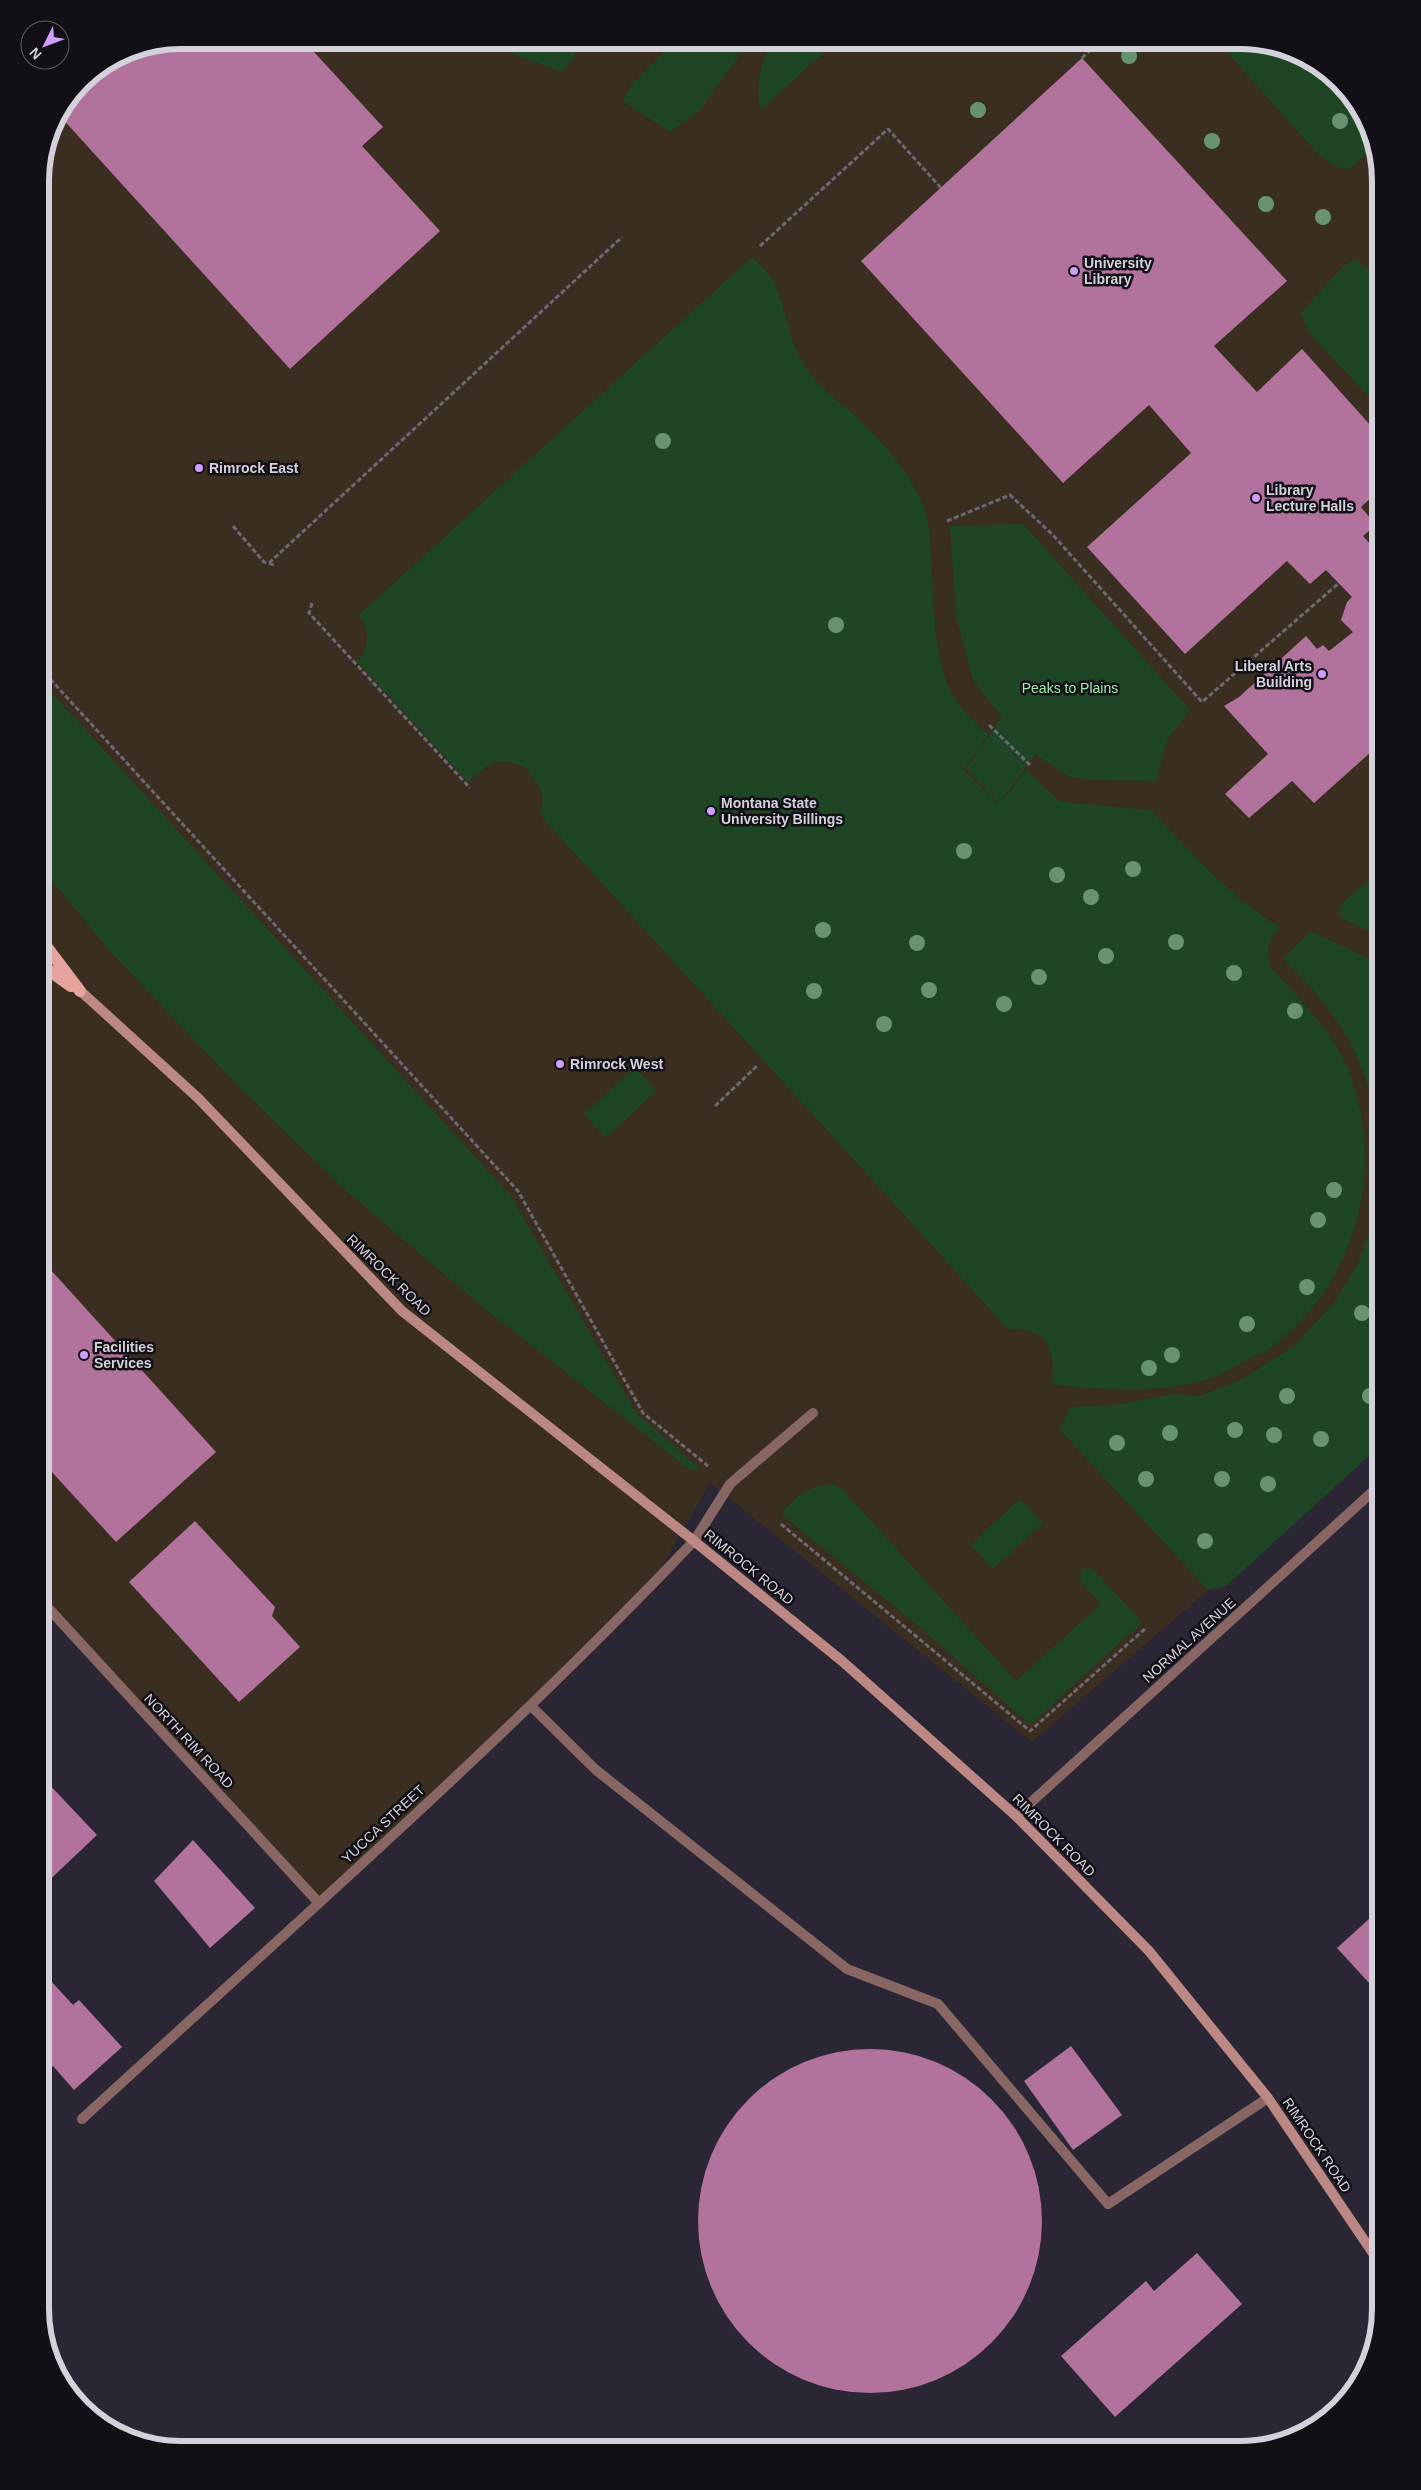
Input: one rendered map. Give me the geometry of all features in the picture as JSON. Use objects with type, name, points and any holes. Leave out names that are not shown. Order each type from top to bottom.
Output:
[{"type":"main road","points":[[49,950],[80,992]]},
{"type":"main road","name":"RIMROCK ROAD","points":[[49,956],[80,992],[198,1098],[402,1311],[694,1541],[842,1661],[1016,1816],[1149,1951],[1268,2098],[1372,2252]]},
{"type":"main road","points":[[49,970],[80,992]]},
{"type":"street","name":"YUCCA STREET","points":[[82,2119],[531,1706],[595,1644],[694,1541],[730,1484],[814,1413]]},
{"type":"street","name":"NORMAL AVENUE","points":[[1016,1816],[1372,1492]]},
{"type":"street","name":"NORTH RIM ROAD","points":[[49,1609],[318,1902]]},
{"type":"street","points":[[531,1706],[596,1770],[848,1969],[938,2004],[1108,2204],[1268,2098]]},
{"type":"path","points":[[1082,58],[1092,49]]},
{"type":"path","points":[[760,246],[888,129],[940,188]]},
{"type":"path","points":[[269,563],[622,237]]},
{"type":"path","points":[[947,521],[1010,495],[1052,534],[1202,702],[1339,583]]},
{"type":"path","points":[[234,526],[264,562],[274,565]]},
{"type":"path","points":[[312,603],[309,613],[470,788]]},
{"type":"path","points":[[49,678],[518,1191],[643,1413],[709,1467]]},
{"type":"path","points":[[990,725],[1030,764]]},
{"type":"path","points":[[715,1106],[758,1065]]},
{"type":"path","points":[[782,1524],[1030,1731],[1146,1628]]},
{"type":"shaded area","name":"Montana State University Billings","points":[[181,49],[1249,49],[1266,51],[1298,62],[1327,82],[1350,108],[1359,123],[1368,147],[1372,181],[1372,1449],[1032,1742],[710,1483],[648,1590],[318,1902],[49,1609],[49,172],[53,147],[66,115],[94,82],[115,66],[147,53]]},
{"type":"green space","points":[[501,49],[573,49],[575,57],[562,72]]},
{"type":"green space","points":[[668,49],[743,49],[699,111],[670,132],[623,101],[630,86]]},
{"type":"green space","points":[[768,49],[827,49],[761,110],[758,92],[760,74]]},
{"type":"green space","points":[[1224,49],[1266,51],[1298,62],[1313,71],[1339,94],[1359,123],[1369,150],[1350,169],[1339,168],[1319,155]]},
{"type":"green space","points":[[752,257],[766,270],[774,282],[793,343],[807,369],[824,389],[862,422],[882,443],[910,480],[923,505],[929,533],[934,613],[942,668],[958,704],[988,735],[963,770],[997,804],[1010,792],[1026,770],[1058,800],[1150,810],[1228,888],[1261,915],[1280,927],[1269,945],[1270,966],[1323,1026],[1347,1068],[1359,1105],[1365,1143],[1364,1182],[1357,1219],[1344,1255],[1326,1289],[1302,1320],[1270,1348],[1216,1376],[1186,1384],[1129,1390],[1052,1384],[1053,1371],[1050,1350],[1041,1336],[1022,1329],[1008,1329],[539,814],[543,801],[542,795],[538,784],[526,768],[501,761],[489,765],[468,782],[357,661],[365,651],[367,638],[365,626],[359,615]]},
{"type":"green space","points":[[1356,259],[1365,269],[1372,265],[1372,400],[1308,331],[1301,313],[1343,266]]},
{"type":"green space","name":"Peaks to Plains","points":[[1023,524],[1190,710],[1167,740],[1156,781],[1086,780],[1068,776],[1035,754],[998,803],[966,769],[1002,717],[973,680],[956,616],[950,526]]},
{"type":"green space","points":[[49,690],[511,1196],[636,1413],[701,1469],[690,1470],[484,1308],[343,1188],[238,1086],[109,950],[49,877]]},
{"type":"green space","points":[[1372,878],[1372,933],[1341,918],[1339,906]]},
{"type":"green space","points":[[1311,931],[1372,961],[1372,1102],[1357,1056],[1348,1038],[1313,990],[1283,959]]},
{"type":"green space","points":[[635,1067],[656,1091],[606,1138],[584,1114]]},
{"type":"green space","points":[[1372,1224],[1372,1453],[1226,1586],[1208,1590],[1060,1430],[1070,1407],[1116,1405],[1172,1394],[1200,1396],[1239,1381],[1294,1346],[1335,1302],[1358,1263]]},
{"type":"green space","points":[[833,1484],[843,1490],[1016,1681],[1101,1604],[1081,1582],[1079,1574],[1085,1568],[1094,1570],[1142,1622],[1032,1723],[1027,1722],[921,1628],[781,1514],[809,1489]]},
{"type":"green space","points":[[1020,1499],[1043,1523],[993,1569],[970,1545]]},
{"type":"building","points":[[311,49],[383,127],[362,146],[440,231],[290,369],[64,120],[82,94],[115,66],[147,53],[164,50]]},
{"type":"building","points":[[1082,58],[1287,281],[1214,346],[1257,392],[1302,349],[1372,427],[1372,497],[1361,507],[1372,520],[1372,528],[1363,536],[1372,546],[1372,751],[1314,803],[1292,781],[1249,818],[1225,794],[1268,754],[1224,706],[1239,697],[1306,636],[1317,649],[1323,645],[1329,651],[1353,632],[1341,620],[1347,602],[1352,597],[1326,570],[1310,584],[1287,561],[1185,654],[1087,547],[1191,453],[1149,405],[1063,483],[861,261]]},
{"type":"building","name":"Facilities Services","points":[[49,1268],[216,1452],[116,1542],[49,1469]]},
{"type":"building","points":[[195,1521],[275,1607],[272,1616],[300,1647],[239,1702],[129,1582]]},
{"type":"building","points":[[49,1784],[97,1835],[49,1880]]},
{"type":"building","points":[[193,1840],[255,1908],[210,1948],[154,1881]]},
{"type":"building","points":[[1372,1916],[1372,1986],[1337,1948]]},
{"type":"building","points":[[49,1979],[73,2005],[79,2000],[122,2047],[74,2090],[53,2066],[49,2070]]},
{"type":"building","points":[[1071,2046],[1122,2115],[1073,2150],[1024,2081]]},
{"type":"building","points":[[870,2049],[904,2052],[951,2069],[979,2088],[1003,2112],[1022,2140],[1029,2155],[1039,2187],[1042,2221],[1039,2255],[1022,2302],[1003,2330],[979,2354],[951,2373],[936,2380],[904,2390],[870,2393],[836,2390],[789,2373],[761,2354],[737,2330],[718,2302],[711,2287],[701,2255],[698,2221],[701,2187],[718,2140],[737,2112],[761,2088],[789,2069],[804,2062],[836,2052]]},
{"type":"building","points":[[1197,2253],[1242,2304],[1115,2417],[1061,2356],[1146,2281],[1154,2291]]},
{"type":"place","name":"University Library","points":[[1074,271]]},
{"type":"place","name":"Rimrock East","points":[[199,468]]},
{"type":"place","name":"Library Lecture Halls","points":[[1256,498]]},
{"type":"place","name":"Liberal Arts Building","points":[[1322,674]]},
{"type":"place","name":"Montana State University Billings","points":[[711,811]]},
{"type":"place","name":"Rimrock West","points":[[560,1064]]},
{"type":"place","name":"Facilities Services","points":[[84,1355]]}]
